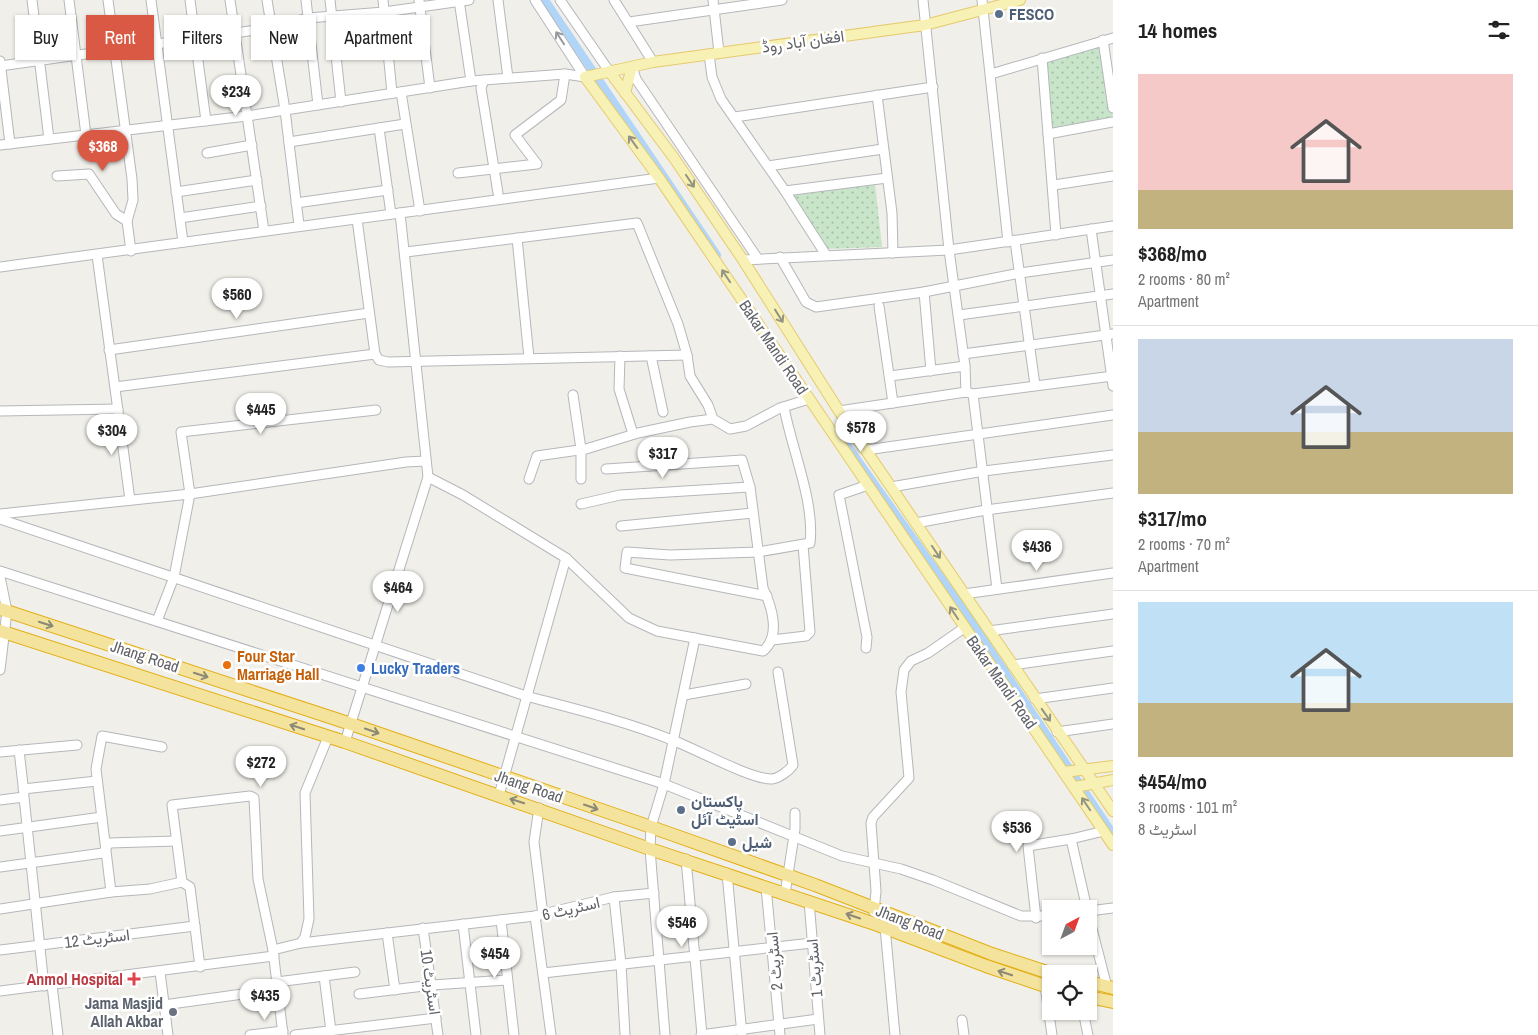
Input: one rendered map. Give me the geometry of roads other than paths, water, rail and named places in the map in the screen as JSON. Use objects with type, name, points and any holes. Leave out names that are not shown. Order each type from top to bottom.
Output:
[{"type":"highway","name":"Jhang Road","points":[[4,610],[351,724],[651,827],[789,876],[992,954],[1042,970]]},
{"type":"highway","name":"Jhang Road","points":[[2,632],[345,742],[539,808],[650,849],[686,859],[885,927],[1042,985]]},
{"type":"highway","points":[[1097,984],[1110,987]]},
{"type":"highway","points":[[1097,999],[1113,1002]]},
{"type":"main road","name":"افغان آباد روڈ","points":[[586,77],[653,62],[925,25],[983,5],[1020,0]]},
{"type":"main road","points":[[625,93],[632,67]]},
{"type":"main road","name":"Bakar Mandi Road","points":[[604,72],[625,93],[674,158],[743,260],[839,411],[1034,699],[1113,811]]},
{"type":"main road","name":"Bakar Mandi Road","points":[[586,77],[659,178],[1113,845]]},
{"type":"main road","points":[[892,521],[907,510]]},
{"type":"main road","points":[[1064,772],[1113,766]]},
{"type":"main road","points":[[1075,787],[1113,780]]},
{"type":"street","points":[[32,0],[34,15]]},
{"type":"street","points":[[68,0],[70,15]]},
{"type":"street","points":[[108,0],[110,15]]},
{"type":"street","points":[[151,0],[183,242]]},
{"type":"street","points":[[190,0],[192,15]]},
{"type":"street","points":[[230,0],[232,15]]},
{"type":"street","points":[[267,0],[269,15]]},
{"type":"street","points":[[306,0],[308,15]]},
{"type":"street","points":[[330,0],[331,15]]},
{"type":"street","points":[[383,0],[397,92],[405,124],[420,211]]},
{"type":"street","points":[[344,15],[384,12],[419,4],[469,0]]},
{"type":"street","points":[[498,0],[508,78]]},
{"type":"street","name":"Bakar Mandi Road","points":[[535,0],[586,77]]},
{"type":"street","name":"Bakar Mandi Road","points":[[560,0],[604,72]]},
{"type":"street","points":[[614,0],[653,62]]},
{"type":"street","points":[[629,22],[714,5],[782,0]]},
{"type":"street","points":[[923,0],[949,250],[969,393],[984,471],[986,510],[997,589]]},
{"type":"street","points":[[459,1],[470,81]]},
{"type":"street","points":[[419,4],[430,88]]},
{"type":"street","points":[[714,5],[716,89],[826,254]]},
{"type":"street","points":[[983,5],[1011,242],[1020,273],[1035,386]]},
{"type":"street","points":[[991,74],[1113,38]]},
{"type":"street","points":[[1103,40],[1113,108]]},
{"type":"street","points":[[154,45],[164,43]]},
{"type":"street","points":[[86,55],[76,56],[86,135]]},
{"type":"street","points":[[1042,58],[1054,185],[1056,234]]},
{"type":"street","points":[[0,66],[40,60],[49,140]]},
{"type":"street","points":[[117,60],[127,130],[133,200],[126,221],[131,250]]},
{"type":"street","points":[[197,60],[206,121]]},
{"type":"street","points":[[239,60],[264,231]]},
{"type":"street","points":[[275,60],[289,142],[299,225]]},
{"type":"street","points":[[313,60],[318,105]]},
{"type":"street","points":[[336,60],[341,102]]},
{"type":"street","points":[[0,61],[10,144]]},
{"type":"street","points":[[632,67],[636,79],[758,259]]},
{"type":"street","points":[[458,173],[537,164],[515,135],[561,100],[565,74]]},
{"type":"street","points":[[0,145],[248,116],[470,81],[565,74],[586,77]]},
{"type":"street","points":[[484,80],[482,88],[498,193]]},
{"type":"street","points":[[735,117],[933,87]]},
{"type":"street","points":[[877,95],[892,213],[893,253]]},
{"type":"street","points":[[1048,134],[1113,122]]},
{"type":"street","points":[[289,142],[405,124]]},
{"type":"street","points":[[379,128],[390,214]]},
{"type":"street","points":[[207,153],[252,145]]},
{"type":"street","points":[[768,166],[883,149]]},
{"type":"street","points":[[57,176],[89,174],[116,214],[126,221]]},
{"type":"street","points":[[1054,185],[1113,176]]},
{"type":"street","points":[[0,267],[97,255],[299,225],[420,211],[659,178]]},
{"type":"street","points":[[785,191],[888,178]]},
{"type":"street","points":[[176,192],[257,180]]},
{"type":"street","points":[[296,203],[388,190]]},
{"type":"street","points":[[180,218],[261,206]]},
{"type":"street","points":[[345,742],[428,477],[406,252],[400,213]]},
{"type":"street","points":[[357,219],[368,313],[375,354],[378,360],[388,362],[687,355]]},
{"type":"street","points":[[406,252],[637,223],[678,324],[687,355],[690,376],[708,405],[713,420]]},
{"type":"street","points":[[743,260],[826,254],[949,250],[1113,226]]},
{"type":"street","points":[[1091,229],[1100,296],[1109,334],[1113,386]]},
{"type":"street","points":[[517,238],[529,358]]},
{"type":"street","points":[[97,255],[130,500]]},
{"type":"street","points":[[780,258],[806,302],[816,307],[924,292],[1020,273],[1113,260]]},
{"type":"street","points":[[924,292],[932,371]]},
{"type":"street","points":[[959,315],[1113,294]]},
{"type":"street","points":[[879,306],[893,403]]},
{"type":"street","points":[[109,350],[368,313]]},
{"type":"street","points":[[963,354],[1109,334]]},
{"type":"street","points":[[115,387],[375,354]]},
{"type":"street","points":[[620,356],[619,389],[633,434]]},
{"type":"street","points":[[652,356],[663,412]]},
{"type":"street","points":[[890,376],[965,366]]},
{"type":"street","points":[[839,411],[1112,376]]},
{"type":"street","points":[[573,395],[580,449],[580,479]]},
{"type":"street","points":[[529,479],[537,456],[580,449],[633,434],[690,422],[713,420],[730,428],[746,426],[784,407],[809,398]]},
{"type":"street","points":[[767,596],[625,568],[627,552],[670,555],[758,552],[810,543],[805,492],[797,456],[789,435],[784,407]]},
{"type":"street","points":[[0,411],[118,409]]},
{"type":"street","points":[[157,621],[174,578],[190,494],[181,432],[376,410]]},
{"type":"street","points":[[866,450],[1113,415]]},
{"type":"street","points":[[891,486],[984,471],[1113,454]]},
{"type":"street","points":[[428,477],[488,510],[566,558],[629,618],[657,630],[763,652],[774,634],[770,603],[763,588],[750,487],[742,460],[606,470]]},
{"type":"street","points":[[0,514],[190,494],[406,462],[426,461]]},
{"type":"street","points":[[866,648],[867,637],[839,495],[868,485]]},
{"type":"street","points":[[580,504],[620,495],[750,487]]},
{"type":"street","points":[[916,523],[986,510],[1113,493]]},
{"type":"street","points":[[620,526],[753,513]]},
{"type":"street","points":[[0,519],[526,696],[603,716],[673,740],[752,774],[772,779],[780,776],[793,764],[778,672]]},
{"type":"street","points":[[772,640],[806,636],[810,632],[803,545]]},
{"type":"street","points":[[499,795],[502,777],[566,558]]},
{"type":"street","points":[[0,571],[664,784],[842,856],[901,869],[1021,916],[1042,917]]},
{"type":"street","points":[[964,594],[1113,573]]},
{"type":"street","points":[[0,577],[4,610],[0,670]]},
{"type":"street","points":[[989,631],[1113,614]]},
{"type":"street","points":[[872,923],[874,909],[874,863],[870,823],[873,817],[910,778],[901,692],[904,670],[911,661],[928,653],[964,628]]},
{"type":"street","points":[[665,1035],[650,849],[651,827],[664,784],[695,638]]},
{"type":"street","points":[[1012,665],[1113,651]]},
{"type":"street","points":[[684,695],[746,684]]},
{"type":"street","points":[[1034,699],[1113,688]]},
{"type":"street","points":[[1057,732],[1113,724]]},
{"type":"street","points":[[110,892],[96,769],[102,736],[162,748]]},
{"type":"street","points":[[301,943],[305,937],[309,919],[305,793],[328,737]]},
{"type":"street","points":[[0,752],[77,745]]},
{"type":"street","points":[[19,750],[41,945],[58,1035]]},
{"type":"street","points":[[0,800],[24,793],[97,781]]},
{"type":"street","points":[[182,882],[172,805],[250,796],[254,798],[258,879],[273,953],[283,1033],[250,1035]]},
{"type":"street","points":[[539,808],[534,842],[543,973],[551,1035]]},
{"type":"street","points":[[785,894],[789,876],[795,813]]},
{"type":"street","points":[[0,832],[102,817]]},
{"type":"street","points":[[1036,918],[1028,846],[1104,831]]},
{"type":"street","points":[[1071,839],[1086,900]]},
{"type":"street","points":[[0,867],[103,853],[110,843],[176,841]]},
{"type":"street","points":[[686,859],[702,1035],[742,1032],[779,1024],[818,1019]]},
{"type":"street","points":[[727,873],[742,1032]]},
{"type":"street","points":[[0,909],[110,892],[150,889],[182,882],[190,887],[200,967]]},
{"type":"street","name":"اسٹریٹ 2","points":[[766,887],[780,1035]]},
{"type":"street","points":[[614,898],[654,892]]},
{"type":"street","name":"اسٹریٹ 6","points":[[0,991],[200,967],[273,953],[301,943],[539,915],[614,898],[621,964],[625,1035]]},
{"type":"street","name":"اسٹریٹ 1","points":[[808,901],[820,1035]]},
{"type":"street","points":[[1098,909],[1113,908]]},
{"type":"street","points":[[501,920],[514,1035]]},
{"type":"street","points":[[462,924],[476,1035]]},
{"type":"street","name":"اسٹریٹ 12","points":[[0,950],[195,926]]},
{"type":"street","points":[[885,927],[895,1035]]},
{"type":"street","name":"اسٹریٹ 10","points":[[423,928],[438,1035]]},
{"type":"street","points":[[387,933],[394,990]]},
{"type":"street","points":[[543,973],[812,943]]},
{"type":"street","points":[[1098,947],[1110,987]]},
{"type":"street","points":[[160,972],[168,1035]]},
{"type":"street","points":[[164,1006],[354,972]]},
{"type":"street","points":[[324,976],[331,1031]]},
{"type":"street","points":[[359,994],[432,985],[507,980]]},
{"type":"street","points":[[295,1035],[436,1018]]},
{"type":"street","points":[[962,1020],[964,1035]]},
{"type":"street","points":[[1051,1020],[1052,1035]]},
{"type":"street","points":[[1085,1020],[1088,1035]]},
{"type":"waterway","points":[[545,0],[717,255]]},
{"type":"waterway","points":[[837,431],[960,604],[1113,834]]},
{"type":"place","name":"FESCO","points":[[999,14]]},
{"type":"place","name":"Four Star Marriage Hall","points":[[227,665]]},
{"type":"place","name":"Lucky Traders","points":[[361,668]]},
{"type":"place","name":"پاکستان اسٹیٹ آئل","points":[[681,810]]},
{"type":"place","name":"شیل","points":[[732,842]]},
{"type":"place","name":"Anmol Hospital","points":[[134,979]]},
{"type":"place","name":"Jama Masjid Allah Akbar","points":[[173,1012]]}]
